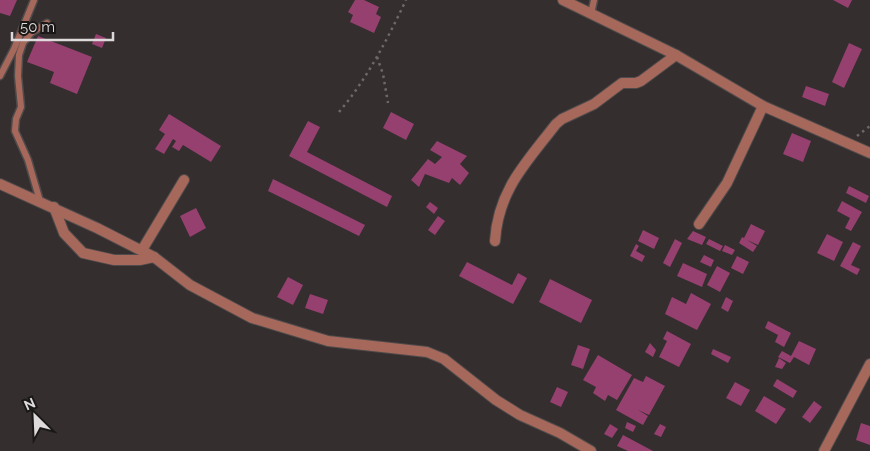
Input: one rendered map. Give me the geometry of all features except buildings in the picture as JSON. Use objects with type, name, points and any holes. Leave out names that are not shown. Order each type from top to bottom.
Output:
[{"type":"street","points":[[563,0],[676,55],[763,106],[870,153]]},
{"type":"street","points":[[495,241],[499,208],[504,196],[519,172],[556,124],[562,119],[594,104],[622,83],[641,81],[676,55]]},
{"type":"street","points":[[700,224],[727,183],[763,106]]},
{"type":"street","points":[[142,250],[184,180]]},
{"type":"street","points":[[0,184],[54,207],[142,250],[190,285],[252,318],[328,340],[427,352],[444,359],[496,400],[520,415],[560,433],[591,451]]},
{"type":"street","points":[[54,207],[64,233],[82,253],[114,260],[140,260],[154,257]]},
{"type":"street","points":[[824,451],[870,364]]},
{"type":"lane","points":[[0,76],[14,49],[34,0]]},
{"type":"lane","points":[[590,14],[594,0]]},
{"type":"lane","points":[[40,201],[28,160],[15,131],[16,119],[21,107],[18,76],[19,55],[23,43],[30,33],[47,23]]},
{"type":"path","points":[[338,112],[351,98],[377,57],[406,0]]},
{"type":"path","points":[[377,57],[383,74],[388,103]]}]
